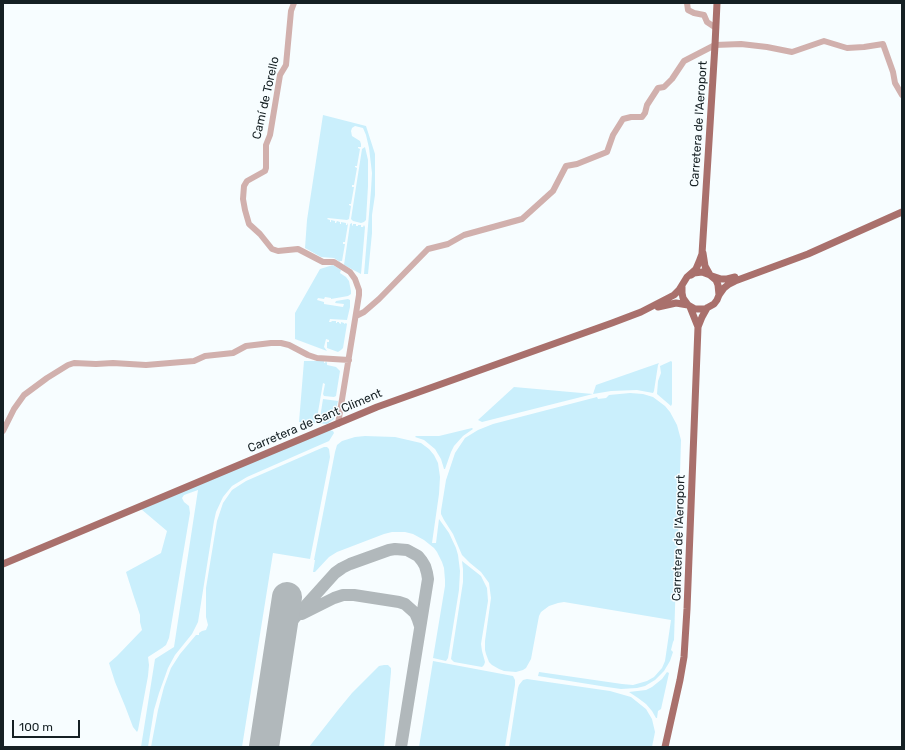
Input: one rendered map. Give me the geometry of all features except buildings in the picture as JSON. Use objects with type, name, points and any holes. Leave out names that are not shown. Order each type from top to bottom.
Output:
[{"type":"main road","name":"Carretera de l'Aeroport","points":[[703,247],[717,3]]},
{"type":"main road","points":[[641,312],[671,304],[682,304],[700,310],[707,308],[714,304],[724,288],[734,281],[808,254],[902,212]]},
{"type":"main road","points":[[690,275],[702,272],[721,279],[727,279],[824,246]]},
{"type":"main road","points":[[641,312],[674,295],[679,290],[698,266],[703,247]]},
{"type":"main road","points":[[703,247],[705,266],[718,285],[719,295]]},
{"type":"main road","points":[[682,285],[683,298],[689,306]]},
{"type":"main road","name":"Carretera de l'Aeroport","points":[[689,306],[698,327]]},
{"type":"main road","name":"Carretera de l'Aeroport","points":[[665,747],[680,680],[684,651],[698,327],[707,308]]},
{"type":"main road","name":"Carretera de Sant Climent","points":[[3,564],[390,402],[641,312]]},
{"type":"street","name":"Camí de Torello","points":[[294,3],[291,11],[286,65],[280,75],[270,135],[266,145],[266,168],[265,171],[247,181],[244,186],[243,193],[245,210],[249,224],[260,234],[272,249],[278,251],[296,249],[323,262],[334,262],[352,274],[355,279],[359,292],[338,424]]},
{"type":"street","points":[[687,3],[688,10],[704,16],[707,22],[716,28]]},
{"type":"street","points":[[356,316],[364,312],[379,299],[428,249],[448,244],[464,235],[522,219],[553,191],[566,166],[578,164],[607,152],[613,135],[623,119],[642,117],[645,113],[647,105],[658,88],[664,87],[672,79],[684,61],[715,45],[741,44],[792,52],[824,41],[847,48],[883,44],[893,72],[895,83],[902,95]]},
{"type":"street","points":[[3,431],[14,409],[24,395],[47,378],[74,363],[146,365],[194,361],[205,356],[233,353],[246,346],[272,343],[289,345],[317,358],[348,360]]},
{"type":"shaded area","points":[[323,115],[366,126],[375,154],[375,195],[372,215],[372,233],[368,274],[364,274],[372,173],[369,148],[363,128],[355,126],[351,131],[352,136],[360,141],[361,147],[358,147],[360,149],[357,166],[355,166],[357,168],[354,185],[352,185],[352,187],[354,187],[351,204],[349,204],[351,206],[349,219],[327,219],[330,220],[330,222],[331,220],[335,221],[335,223],[337,221],[340,222],[340,224],[341,222],[346,223],[347,225],[348,223],[345,242],[343,242],[343,244],[345,244],[342,261],[340,262],[334,258],[321,257],[305,248],[307,220]]},
{"type":"shaded area","points":[[365,147],[368,160],[368,186],[366,220],[361,223],[351,219],[362,149]]},
{"type":"shaded area","points":[[352,223],[353,226],[353,224],[356,224],[356,226],[361,225],[361,227],[363,227],[364,225],[365,227],[361,274],[344,265],[350,224]]},
{"type":"shaded area","points":[[333,265],[341,270],[340,273],[349,281],[351,294],[348,296],[331,299],[325,297],[324,299],[318,298],[317,300],[324,302],[324,304],[343,307],[344,304],[335,303],[336,301],[350,300],[347,320],[330,319],[329,322],[336,321],[336,323],[339,322],[341,324],[341,322],[347,324],[343,348],[338,352],[327,348],[327,342],[329,342],[329,340],[326,339],[324,347],[327,351],[295,339],[295,313],[320,269]]},
{"type":"shaded area","points":[[304,361],[324,361],[325,363],[326,361],[327,365],[336,367],[340,371],[336,396],[324,396],[325,384],[323,383],[317,418],[320,418],[323,399],[338,401],[334,419],[327,424],[299,422]]},
{"type":"shaded area","points":[[671,361],[671,406],[657,394],[658,381],[661,373],[660,366]]},
{"type":"shaded area","points":[[659,363],[653,393],[637,390],[611,391],[593,394],[596,385]]},
{"type":"shaded area","points":[[514,387],[593,394],[482,422],[478,420]]},
{"type":"shaded area","points":[[630,393],[643,394],[653,397],[665,406],[677,425],[681,440],[680,473],[678,476],[678,485],[680,487],[677,563],[675,568],[674,640],[671,650],[673,652],[670,661],[664,671],[655,680],[645,686],[637,688],[621,689],[538,676],[539,672],[633,685],[647,681],[654,677],[662,668],[665,661],[671,620],[564,602],[549,606],[541,612],[531,659],[526,668],[516,672],[499,669],[489,662],[485,650],[491,598],[489,583],[481,572],[462,555],[453,534],[441,514],[446,480],[455,453],[465,438],[478,430],[493,424],[597,397],[598,399],[606,398],[609,395]]},
{"type":"shaded area","points":[[473,429],[463,436],[454,446],[445,469],[435,449],[424,440],[415,437],[439,436]]},
{"type":"shaded area","points":[[329,430],[333,431],[334,433],[329,441],[247,477],[232,486],[223,497],[216,512],[214,521],[198,622],[192,634],[175,655],[168,668],[154,710],[148,747],[141,747],[155,659],[174,647],[198,490],[184,495],[182,498],[189,506],[190,513],[169,638],[166,645],[148,657],[148,676],[137,732],[133,727],[109,663],[142,630],[140,615],[126,572],[161,553],[167,531],[141,509]]},
{"type":"shaded area","points":[[365,436],[395,437],[421,443],[429,449],[438,463],[440,477],[439,494],[432,543],[436,543],[439,519],[449,533],[456,548],[460,571],[459,590],[448,658],[446,661],[433,658],[445,586],[444,568],[437,552],[424,540],[413,534],[405,532],[392,532],[384,534],[337,552],[329,557],[315,572],[313,572],[314,560],[337,445],[342,441]]},
{"type":"shaded area","points":[[324,447],[329,449],[330,457],[310,559],[273,553],[242,747],[151,747],[158,710],[171,668],[180,654],[196,635],[199,635],[199,633],[206,630],[208,625],[206,617],[206,588],[217,521],[223,503],[232,490],[246,481]]},
{"type":"shaded area","points":[[462,561],[481,576],[487,588],[488,601],[481,644],[485,662],[482,667],[454,662],[451,659],[463,582]]},
{"type":"shaded area","points":[[433,661],[513,676],[515,685],[505,747],[419,747]]},
{"type":"shaded area","points":[[388,665],[391,668],[391,672],[384,747],[309,747],[352,693],[379,666]]},
{"type":"shaded area","points":[[667,672],[669,673],[661,709],[658,711],[656,718],[646,704],[629,692],[646,690],[652,687],[662,679]]},
{"type":"shaded area","points":[[527,679],[610,691],[631,697],[646,709],[652,719],[655,732],[652,747],[509,747],[518,688],[523,680]]},
{"type":"taxiway","points":[[280,640],[290,623],[335,573],[342,568],[395,549],[407,550],[418,556],[425,566],[428,579],[401,747]]},
{"type":"taxiway","points":[[302,614],[334,598],[343,595],[354,595],[405,604],[415,613],[420,626]]},
{"type":"runway","points":[[264,747],[287,597]]}]
